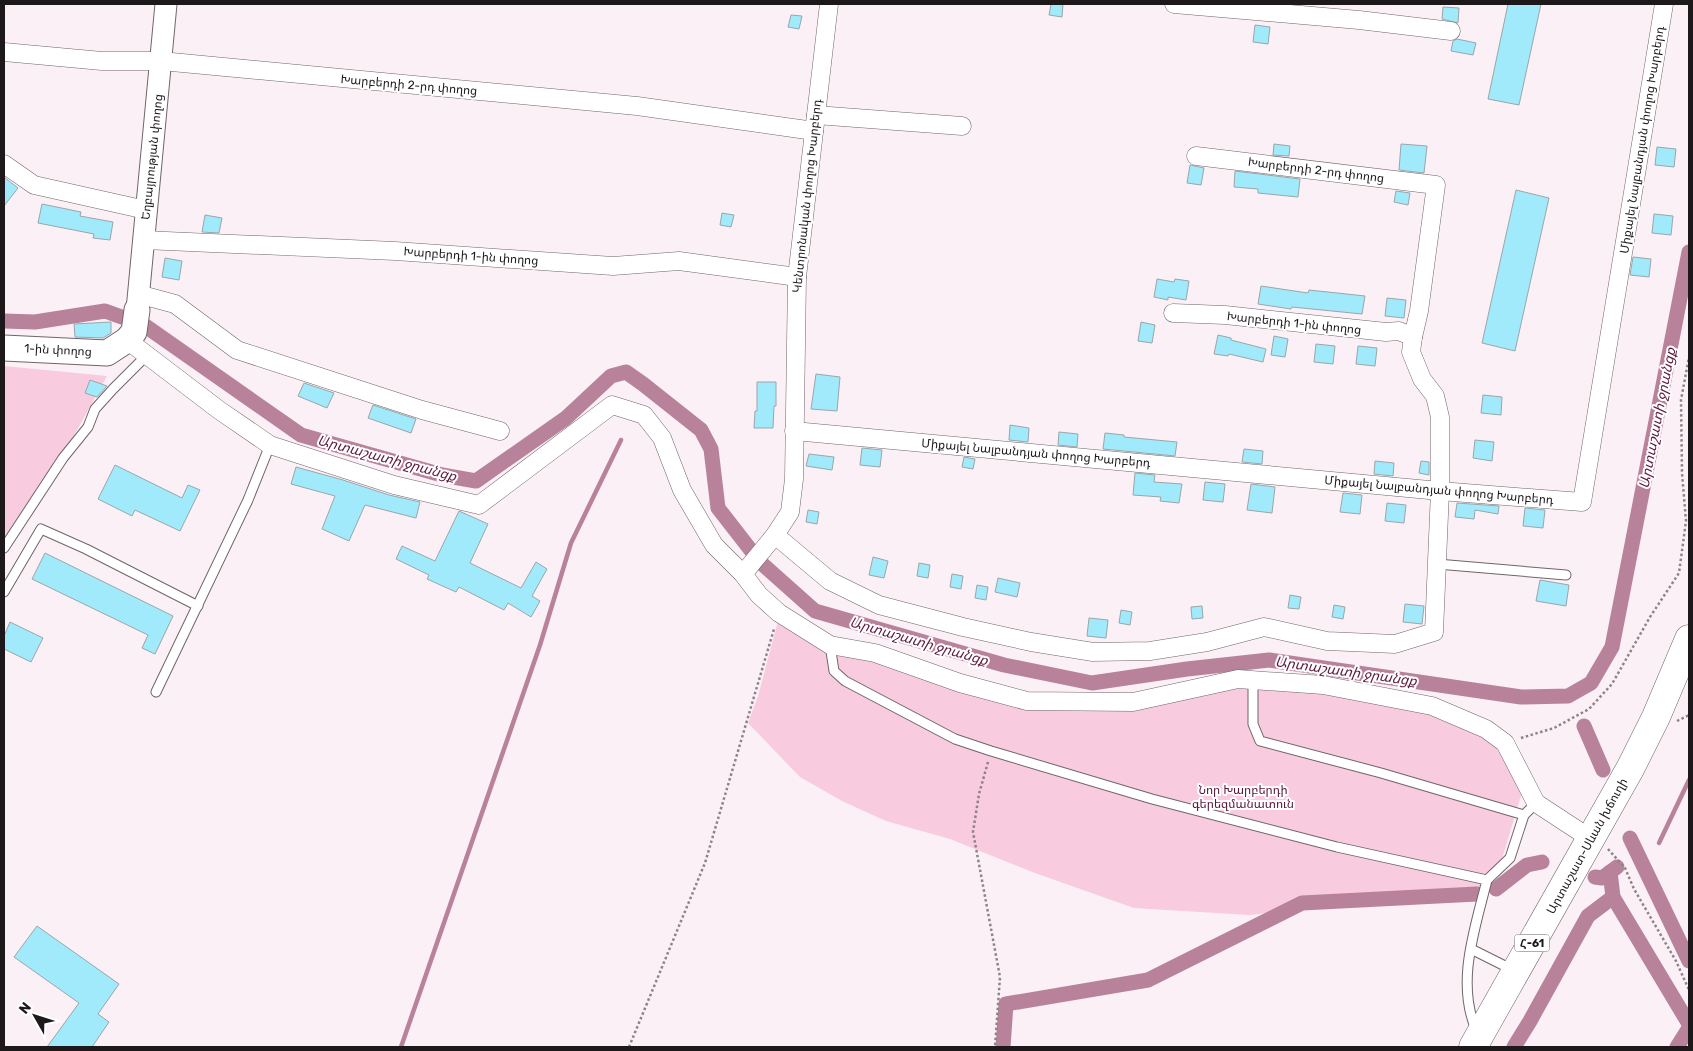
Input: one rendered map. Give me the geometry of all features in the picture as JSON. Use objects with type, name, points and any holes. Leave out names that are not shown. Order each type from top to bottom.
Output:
[{"type":"main road","name":"1-ին փողոց","points":[[4,348],[107,353],[134,319]]},
{"type":"main road","name":"Արտաշատ-Սևան խճուղի","points":[[1476,1042],[1591,839],[1656,717],[1689,639]]},
{"type":"street","name":"Եղբայրության փողոց","points":[[134,319],[144,240],[166,4]]},
{"type":"street","name":"Կենտրոնական փողոց Խարբերդ","points":[[743,574],[775,535],[790,512],[794,480],[797,277],[829,4]]},
{"type":"street","points":[[1174,4],[1359,20],[1451,31]]},
{"type":"street","name":"Միքայել Նալբանդյան փողոց Խարբերդ","points":[[794,431],[1440,491],[1582,502],[1664,4]]},
{"type":"street","name":"Խարբերդի 2-րդ փողոց","points":[[4,52],[102,61],[161,62],[815,123],[962,126]]},
{"type":"street","name":"Խարբերդի 2-րդ փողոց","points":[[1196,156],[1436,185],[1419,311],[1413,337]]},
{"type":"street","points":[[4,164],[34,185],[146,210]]},
{"type":"street","name":"Խարբերդի 1-ին փողոց","points":[[144,240],[395,251],[613,266],[679,261],[797,277]]},
{"type":"street","points":[[500,431],[422,410],[237,350],[174,304],[134,319],[147,356],[219,410],[270,444],[394,485],[479,505],[612,406],[644,415],[662,438],[682,490],[714,545],[743,574],[759,595],[779,613],[830,645],[875,653],[960,683],[1026,701],[1133,702],[1238,679],[1323,685],[1432,706],[1486,729],[1505,744],[1530,809],[1591,839]]},
{"type":"street","name":"Խարբերդի 1-ին փողոց","points":[[1173,313],[1224,315],[1386,332],[1399,331],[1413,337]]},
{"type":"street","points":[[775,535],[830,581],[879,605],[1021,640],[1093,652],[1150,651],[1207,642],[1264,626],[1327,641],[1395,644],[1434,632],[1440,491],[1440,417],[1435,396],[1422,379],[1411,352],[1413,337]]},
{"type":"lane","points":[[4,548],[63,458],[88,427],[95,409],[147,356]]},
{"type":"lane","points":[[156,692],[248,500],[270,444]]},
{"type":"lane","points":[[4,592],[41,529],[86,549],[198,606]]},
{"type":"lane","points":[[1437,564],[1566,575]]},
{"type":"lane","points":[[830,645],[834,671],[845,682],[955,739],[1152,798],[1337,847],[1487,880]]},
{"type":"lane","points":[[1253,680],[1253,724],[1260,741],[1530,809],[1510,858],[1487,880],[1471,949],[1466,985],[1470,1017],[1476,1042]]},
{"type":"lane","points":[[1471,949],[1516,972]]},
{"type":"path","points":[[1505,744],[1554,728],[1589,709],[1612,684],[1650,617],[1679,573],[1686,522],[1682,473],[1681,400],[1689,357]]},
{"type":"path","points":[[629,1047],[705,863],[779,613]]},
{"type":"path","points":[[991,751],[979,794],[973,832],[1000,977],[995,1047]]},
{"type":"path","points":[[1591,839],[1608,849],[1625,868],[1634,889],[1676,961],[1689,990]]},
{"type":"green space","points":[[4,366],[107,376],[72,439],[4,543]]},
{"type":"green space","name":"Նոր Խարբերդի գերեզմանատուն","points":[[778,621],[999,696],[1127,707],[1236,676],[1394,703],[1495,738],[1523,789],[1502,859],[1473,895],[1377,901],[1249,915],[1134,908],[1035,873],[950,839],[886,821],[842,801],[800,777],[748,723],[758,696]]},
{"type":"building","points":[[1051,4],[1063,4],[1062,17],[1049,15]]},
{"type":"building","points":[[1508,4],[1541,4],[1519,105],[1488,99]]},
{"type":"building","points":[[1443,7],[1459,8],[1458,23],[1442,19]]},
{"type":"building","points":[[791,15],[802,16],[799,29],[788,27]]},
{"type":"building","points":[[1255,25],[1270,27],[1268,44],[1253,42]]},
{"type":"building","points":[[1457,39],[1476,43],[1473,55],[1451,51],[1453,41]]},
{"type":"building","points":[[1274,144],[1290,146],[1289,156],[1273,155]]},
{"type":"building","points":[[1401,144],[1427,146],[1424,173],[1399,170]]},
{"type":"building","points":[[1657,147],[1676,149],[1674,167],[1655,165]]},
{"type":"building","points":[[1190,165],[1204,168],[1201,185],[1187,183]]},
{"type":"building","points":[[1235,171],[1300,179],[1298,197],[1258,193],[1258,189],[1234,187]]},
{"type":"building","points":[[4,177],[18,188],[4,206]]},
{"type":"building","points":[[1516,190],[1549,198],[1515,351],[1482,343]]},
{"type":"building","points":[[1396,191],[1410,193],[1408,205],[1394,202]]},
{"type":"building","points":[[42,204],[81,212],[80,216],[113,222],[110,240],[93,238],[94,234],[38,223]]},
{"type":"building","points":[[722,213],[734,215],[731,227],[720,225]]},
{"type":"building","points":[[1654,214],[1673,216],[1671,235],[1652,233]]},
{"type":"building","points":[[205,215],[222,218],[219,233],[202,232]]},
{"type":"building","points":[[1633,257],[1651,259],[1649,277],[1630,275]]},
{"type":"building","points":[[165,258],[182,261],[179,280],[162,277]]},
{"type":"building","points":[[1157,279],[1174,282],[1175,279],[1189,281],[1186,300],[1168,297],[1168,300],[1154,297]]},
{"type":"building","points":[[1261,286],[1308,293],[1309,290],[1365,296],[1362,314],[1292,307],[1291,309],[1258,304]]},
{"type":"building","points":[[1387,298],[1406,300],[1404,318],[1385,316]]},
{"type":"building","points":[[111,322],[111,333],[103,338],[75,337],[74,324]]},
{"type":"building","points":[[1141,322],[1155,325],[1152,343],[1138,341]]},
{"type":"building","points":[[1218,335],[1266,349],[1263,362],[1229,354],[1228,356],[1214,354]]},
{"type":"building","points":[[1274,336],[1288,339],[1285,357],[1271,355]]},
{"type":"building","points":[[1316,344],[1335,346],[1333,364],[1314,362]]},
{"type":"building","points":[[1358,346],[1377,348],[1375,366],[1356,364]]},
{"type":"building","points":[[816,374],[840,377],[837,411],[811,409]]},
{"type":"building","points":[[90,380],[107,386],[97,397],[85,393]]},
{"type":"building","points":[[757,382],[776,382],[776,406],[774,406],[773,428],[754,428],[755,411],[757,411]]},
{"type":"building","points":[[304,383],[334,393],[327,408],[298,396]]},
{"type":"building","points":[[1483,395],[1502,397],[1501,415],[1481,413]]},
{"type":"building","points":[[373,405],[416,419],[411,433],[368,418]]},
{"type":"building","points":[[1010,425],[1029,428],[1028,442],[1009,440]]},
{"type":"building","points":[[1059,432],[1078,434],[1077,447],[1058,445]]},
{"type":"building","points":[[1105,433],[1124,435],[1124,437],[1177,442],[1175,456],[1103,449]]},
{"type":"building","points":[[1475,440],[1494,442],[1492,461],[1473,458]]},
{"type":"building","points":[[862,448],[882,450],[880,467],[860,465]]},
{"type":"building","points":[[1244,449],[1263,451],[1262,464],[1242,462]]},
{"type":"building","points":[[809,454],[834,457],[832,470],[806,466]]},
{"type":"building","points":[[964,457],[975,459],[973,469],[962,467]]},
{"type":"building","points":[[1375,461],[1394,463],[1393,476],[1374,474]]},
{"type":"building","points":[[1421,461],[1429,462],[1429,475],[1419,473]]},
{"type":"building","points":[[115,465],[182,498],[188,485],[200,490],[180,531],[135,510],[132,516],[98,499]]},
{"type":"building","points":[[296,467],[389,495],[420,502],[416,518],[365,505],[349,541],[322,529],[335,496],[291,484]]},
{"type":"building","points":[[1135,473],[1155,475],[1154,482],[1182,484],[1179,503],[1160,501],[1161,497],[1133,495]]},
{"type":"building","points":[[1205,482],[1225,484],[1223,502],[1203,500]]},
{"type":"building","points":[[1251,484],[1275,487],[1272,513],[1247,510]]},
{"type":"building","points":[[1343,493],[1362,495],[1360,514],[1340,512]]},
{"type":"building","points":[[1387,503],[1406,505],[1404,523],[1385,521]]},
{"type":"building","points":[[1457,503],[1499,506],[1498,514],[1475,510],[1474,519],[1455,517]]},
{"type":"building","points":[[1525,508],[1545,510],[1543,528],[1523,526]]},
{"type":"building","points":[[808,510],[819,512],[817,524],[806,522]]},
{"type":"building","points":[[459,511],[488,524],[470,563],[521,588],[536,562],[547,569],[532,596],[540,601],[531,617],[508,603],[504,610],[459,587],[456,592],[427,579],[429,575],[396,559],[402,546],[435,561]]},
{"type":"building","points":[[45,553],[173,616],[155,654],[142,648],[148,635],[32,579]]},
{"type":"building","points":[[873,557],[888,561],[884,578],[869,575]]},
{"type":"building","points":[[919,563],[930,565],[928,578],[917,576]]},
{"type":"building","points":[[952,574],[963,576],[961,589],[950,587]]},
{"type":"building","points":[[998,578],[1020,583],[1017,597],[995,592]]},
{"type":"building","points":[[1540,580],[1569,585],[1566,606],[1536,601]]},
{"type":"building","points":[[977,585],[988,587],[986,600],[975,598]]},
{"type":"building","points":[[1290,595],[1301,597],[1299,609],[1288,608]]},
{"type":"building","points":[[1405,604],[1424,606],[1422,624],[1403,622]]},
{"type":"building","points":[[1334,605],[1345,607],[1343,619],[1332,617]]},
{"type":"building","points":[[1202,606],[1203,618],[1192,619],[1191,607]]},
{"type":"building","points":[[1121,610],[1132,612],[1130,625],[1119,623]]},
{"type":"building","points":[[1089,618],[1108,620],[1106,638],[1087,636]]},
{"type":"building","points":[[10,622],[43,638],[31,662],[4,649],[4,636]]},
{"type":"building","points":[[37,926],[119,984],[98,1014],[109,1022],[92,1047],[47,1047],[79,1003],[14,957]]},
{"type":"waterway","name":"Արտաշատի ջրանցք","points":[[4,321],[35,322],[105,311],[144,325],[301,435],[442,475],[476,481],[566,418],[611,376],[626,372],[701,430],[711,449],[718,508],[760,562],[815,611],[1004,665],[1092,683],[1187,669],[1269,660],[1521,697],[1568,696],[1591,683],[1612,647],[1689,252]]},
{"type":"waterway","points":[[401,1047],[540,645],[571,543],[621,440]]},
{"type":"waterway","points":[[1584,726],[1603,770]]},
{"type":"waterway","points":[[1659,843],[1689,780]]},
{"type":"waterway","points":[[1630,838],[1689,961]]},
{"type":"waterway","points":[[1496,889],[1527,865],[1542,862]]},
{"type":"waterway","points":[[1595,877],[1602,878],[1617,867]]},
{"type":"waterway","points":[[1610,872],[1613,897],[1689,1024]]},
{"type":"waterway","points":[[1003,1047],[1006,1004],[1148,980],[1302,903],[1477,894]]},
{"type":"waterway","points":[[1514,1047],[1588,916],[1613,897]]},
{"type":"waterway","points":[[1677,1047],[1689,1028]]}]
